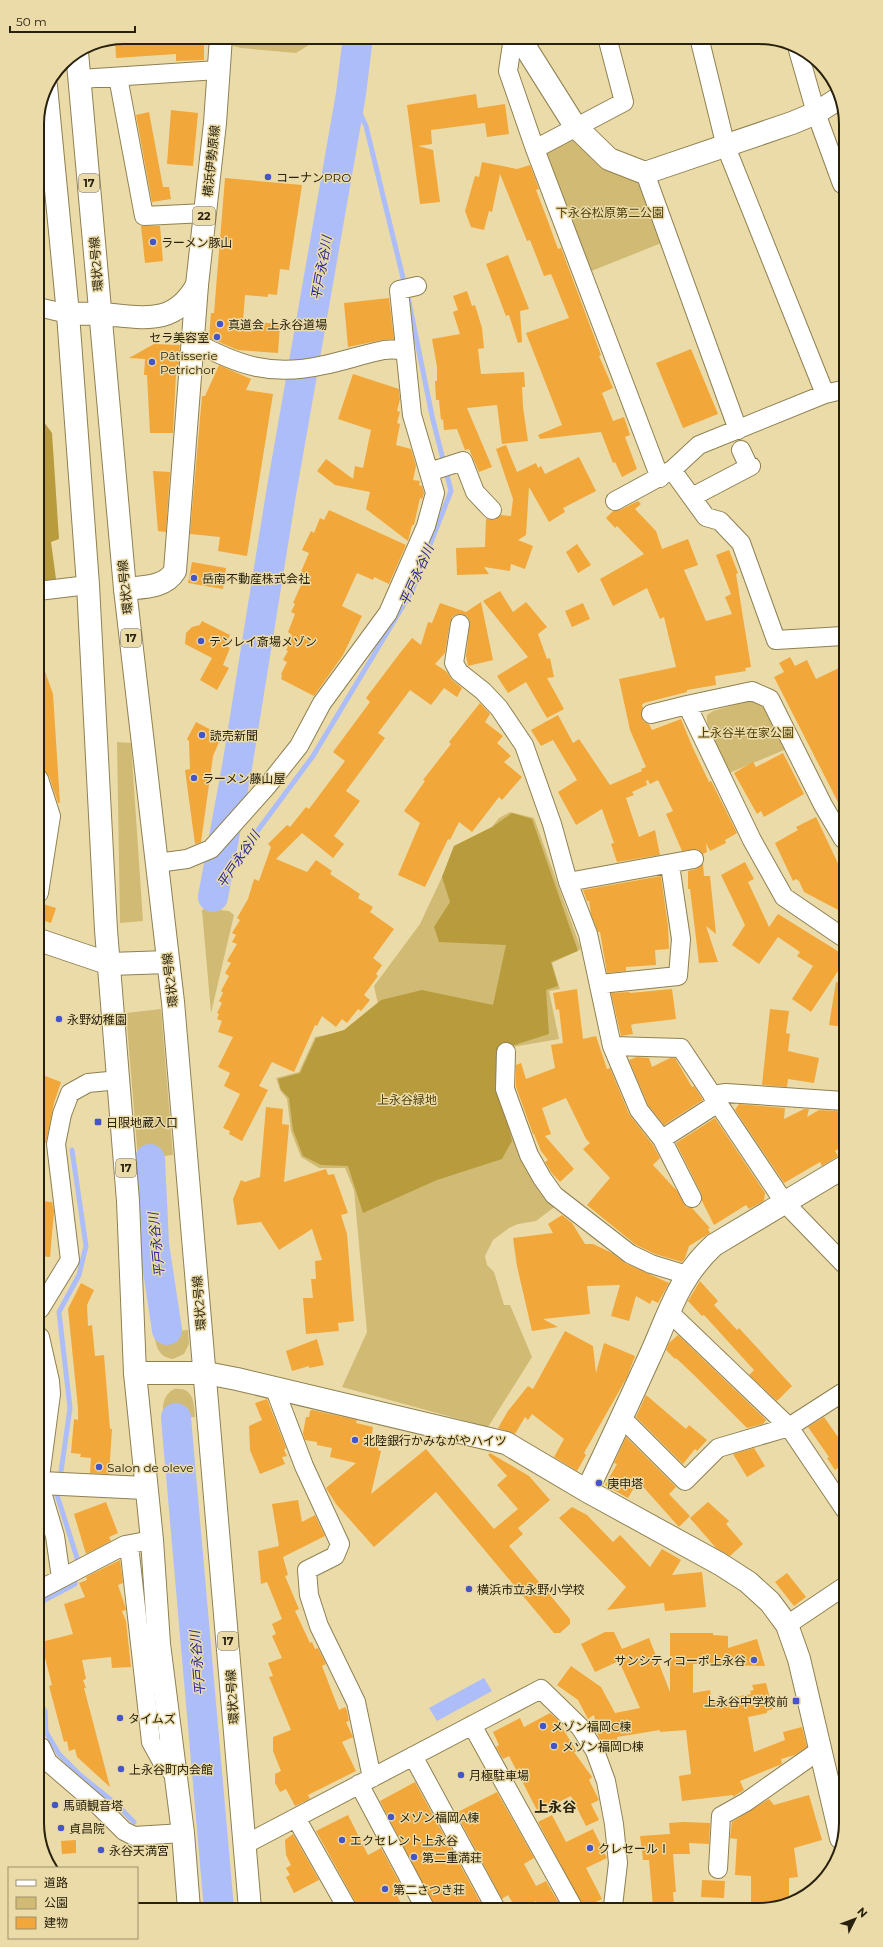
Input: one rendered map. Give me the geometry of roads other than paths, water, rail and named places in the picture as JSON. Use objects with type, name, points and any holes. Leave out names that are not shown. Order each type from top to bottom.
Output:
[{"type":"main road","name":"横浜伊勢原線","points":[[68,314],[100,314],[142,318],[157,317],[182,306],[190,298],[197,286],[215,123],[220,44]]},
{"type":"main road","points":[[523,44],[575,126],[609,159],[645,173],[726,147],[816,113],[836,101]]},
{"type":"main road","name":"環状2号線","points":[[78,58],[125,589],[173,1002],[206,1373],[249,1903]]},
{"type":"main road","name":"17","points":[[47,101],[68,314],[88,585],[106,930],[110,964],[128,1201],[135,1373],[145,1488],[152,1540],[159,1644],[183,1833],[189,1903]]},
{"type":"main road","points":[[125,589],[161,584],[171,579],[175,571],[197,286]]},
{"type":"main road","points":[[44,942],[110,964],[168,962]]},
{"type":"main road","points":[[587,1491],[622,1418],[669,1312],[687,1275],[698,1260],[714,1245],[839,1170]]},
{"type":"main road","points":[[135,1373],[206,1373],[274,1387],[506,1443],[587,1491],[720,1564],[748,1582],[770,1602],[787,1625],[799,1660],[820,1750],[838,1792],[839,1807]]},
{"type":"main road","points":[[44,1481],[145,1488]]},
{"type":"street","points":[[512,44],[508,72],[535,149],[666,474],[692,497],[706,517],[720,521],[741,543],[776,640],[839,636]]},
{"type":"street","points":[[535,149],[575,126],[624,102],[610,44]]},
{"type":"street","points":[[701,44],[726,147],[825,394]]},
{"type":"street","points":[[799,54],[816,113],[839,176]]},
{"type":"street","points":[[80,79],[218,70]]},
{"type":"street","points":[[118,77],[144,216],[205,213]]},
{"type":"street","points":[[645,173],[736,438],[750,466],[692,497]]},
{"type":"street","points":[[156,863],[187,859],[211,849],[249,807],[299,746],[322,703],[388,613],[426,526],[435,493],[433,471],[412,415],[399,290],[417,286]]},
{"type":"street","points":[[44,308],[68,314]]},
{"type":"street","points":[[193,341],[218,354],[261,369],[288,370],[323,366],[385,350],[405,350]]},
{"type":"street","points":[[615,501],[666,474],[699,445],[736,438],[825,394],[839,391]]},
{"type":"street","points":[[433,471],[463,462],[475,492],[492,510]]},
{"type":"street","points":[[44,590],[88,585]]},
{"type":"street","points":[[460,624],[454,663],[459,672],[484,691],[499,708],[524,745],[552,824],[568,882],[588,934],[600,984],[612,1046],[639,1110],[662,1139],[692,1198]]},
{"type":"street","points":[[651,714],[752,691],[770,699],[823,805],[839,832]]},
{"type":"street","points":[[686,705],[752,840],[784,897],[839,935]]},
{"type":"street","points":[[44,794],[51,816],[44,861]]},
{"type":"street","points":[[568,882],[694,859]]},
{"type":"street","points":[[600,984],[678,976],[681,939],[670,864]]},
{"type":"street","points":[[612,1046],[681,1048],[784,1202],[839,1259]]},
{"type":"street","points":[[506,1052],[505,1089],[529,1155],[554,1195],[630,1254],[651,1264],[687,1275]]},
{"type":"street","points":[[44,1302],[70,1260],[56,1144],[62,1114],[70,1094],[88,1083],[119,1080]]},
{"type":"street","points":[[662,1139],[715,1099],[726,1093],[839,1101]]},
{"type":"street","points":[[669,1312],[789,1427],[839,1501]]},
{"type":"street","points":[[44,1354],[50,1380],[51,1394],[44,1455]]},
{"type":"street","points":[[274,1387],[304,1466],[340,1544],[335,1556],[307,1570],[310,1595],[319,1626],[356,1702],[366,1781],[423,1903]]},
{"type":"street","points":[[622,1418],[685,1481],[718,1448],[789,1427],[839,1395]]},
{"type":"street","points":[[44,1493],[55,1536],[72,1572]]},
{"type":"street","points":[[44,1587],[72,1572],[129,1545],[152,1540]]},
{"type":"street","points":[[129,1545],[151,1742],[158,1757],[176,1776]]},
{"type":"street","points":[[787,1625],[839,1590]]},
{"type":"street","points":[[244,1845],[541,1689],[580,1727],[595,1751],[606,1781],[614,1824],[618,1863],[613,1903]]},
{"type":"street","points":[[472,1725],[571,1903]]},
{"type":"street","points":[[718,1869],[721,1816],[746,1802],[820,1750]]},
{"type":"street","points":[[44,1753],[48,1762],[98,1805],[124,1831],[134,1836],[183,1833]]},
{"type":"street","points":[[413,1756],[493,1903]]},
{"type":"street","points":[[296,1818],[344,1903]]},
{"type":"water","points":[[484,1678],[492,1691],[437,1721],[429,1708]]},
{"type":"waterway","name":"平戸永谷川","points":[[213,897],[237,767],[281,494],[351,94],[357,44]]},
{"type":"waterway","name":"平戸永谷川","points":[[351,94],[366,126],[405,286]]},
{"type":"waterway","name":"平戸永谷川","points":[[213,897],[241,853],[313,756],[412,591],[451,491],[432,416],[408,297]]},
{"type":"waterway","points":[[60,1479],[70,1408],[59,1312],[79,1275],[86,1246],[72,1150]]},
{"type":"waterway","name":"平戸永谷川","points":[[150,1159],[154,1244],[167,1330]]},
{"type":"waterway","name":"平戸永谷川","points":[[176,1418],[218,1903]]},
{"type":"waterway","points":[[58,1488],[57,1495],[77,1558],[76,1566]]},
{"type":"waterway","points":[[44,1600],[75,1584],[75,1576]]},
{"type":"waterway","points":[[44,1710],[46,1732],[59,1754],[80,1775],[116,1804],[134,1822]]},
{"type":"place","name":"コーナンPRO","points":[[268,177]]},
{"type":"place","name":"ラーメン豚山","points":[[153,242]]},
{"type":"place","name":"真道会 上永谷道場","points":[[220,324]]},
{"type":"place","name":"セラ美容室","points":[[217,337]]},
{"type":"place","name":"Pâtisserie Petrichor","points":[[152,362]]},
{"type":"place","name":"岳南不動産株式会社","points":[[194,578]]},
{"type":"place","name":"テンレイ斎場メゾン","points":[[201,641]]},
{"type":"place","name":"読売新聞","points":[[202,735]]},
{"type":"place","name":"ラーメン藤山屋","points":[[194,778]]},
{"type":"place","name":"永野幼稚園","points":[[59,1019]]},
{"type":"place","name":"日限地蔵入口","points":[[98,1122]]},
{"type":"place","name":"北陸銀行かみながやハイツ","points":[[355,1440]]},
{"type":"place","name":"Salon de oleve","points":[[99,1467]]},
{"type":"place","name":"庚申塔","points":[[599,1483]]},
{"type":"place","name":"横浜市立永野小学校","points":[[469,1589]]},
{"type":"place","name":"サンシティコーポ上永谷","points":[[754,1660]]},
{"type":"place","name":"上永谷中学校前","points":[[796,1701]]},
{"type":"place","name":"タイムズ","points":[[120,1718]]},
{"type":"place","name":"メゾン福岡C棟","points":[[543,1726]]},
{"type":"place","name":"メゾン福岡D棟","points":[[554,1746]]},
{"type":"place","name":"上永谷町内会館","points":[[121,1769]]},
{"type":"place","name":"月極駐車場","points":[[461,1775]]},
{"type":"place","name":"馬頭観音塔","points":[[55,1805]]},
{"type":"place","name":"メゾン福岡A棟","points":[[391,1817]]},
{"type":"place","name":"貞昌院","points":[[61,1828]]},
{"type":"place","name":"エクセレント上永谷","points":[[342,1840]]},
{"type":"place","name":"クレセールⅠ","points":[[590,1848]]},
{"type":"place","name":"永谷天満宮","points":[[101,1850]]},
{"type":"place","name":"第二重満荘","points":[[414,1857]]},
{"type":"place","name":"第二さつき荘","points":[[385,1889]]},
{"type":"district","name":"上永谷","points":[[555,1807]]},
{"type":"park label","name":"下永谷松原第二公園","points":[[610,212]]},
{"type":"park label","name":"上永谷半在家公園","points":[[746,732]]},
{"type":"park label","name":"上永谷緑地","points":[[407,1099]]}]
